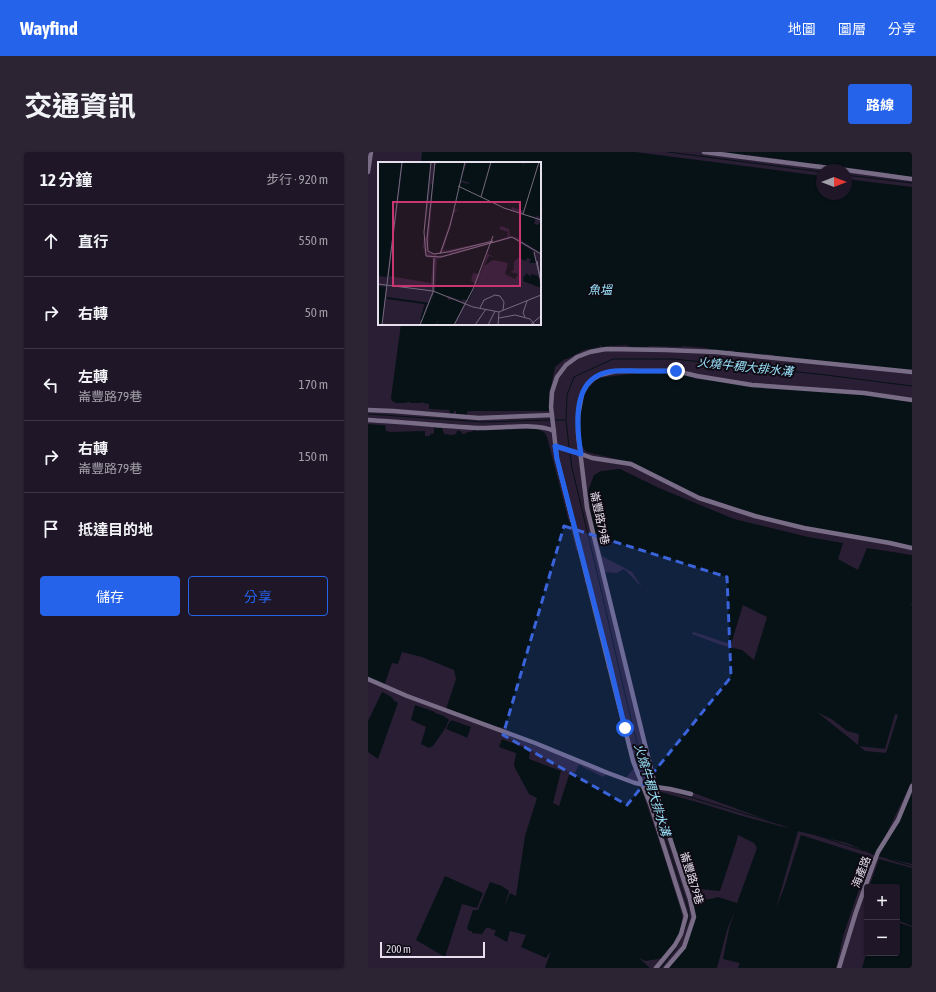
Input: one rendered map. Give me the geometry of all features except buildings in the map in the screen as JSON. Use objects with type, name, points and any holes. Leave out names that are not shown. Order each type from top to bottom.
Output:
[{"type":"street","points":[[368,172],[371,152]]},
{"type":"street","points":[[704,152],[816,166]]},
{"type":"street","points":[[852,171],[912,178]]},
{"type":"street","points":[[656,968],[675,945],[681,934],[686,916],[651,806],[634,761],[557,459],[551,407],[552,392],[557,377],[566,365],[577,357],[590,352],[606,349],[716,352],[912,372]]},
{"type":"street","name":"崙豐路79巷","points":[[666,968],[684,947],[694,917],[690,899],[662,814],[587,508],[578,434],[578,416],[582,394],[587,385],[600,374],[616,371],[676,371],[752,385],[864,392],[912,400]]},
{"type":"street","points":[[368,410],[479,418],[552,416]]},
{"type":"street","points":[[368,420],[479,428],[536,426],[554,430]]},
{"type":"street","points":[[555,446],[592,458],[631,464],[699,498],[755,516],[804,528],[912,548]]},
{"type":"street","points":[[368,679],[407,696],[535,743],[608,773],[642,785],[691,794]]},
{"type":"street","name":"海產路","points":[[839,968],[856,912],[878,852],[898,820],[912,786]]},
{"type":"highlighted area","points":[[564,526],[727,577],[731,677],[627,805],[503,735]]},
{"type":"water","name":"魚塭","points":[[422,152],[635,152],[816,175],[816,200],[852,200],[852,180],[912,187],[912,372],[765,354],[734,352],[728,350],[728,352],[708,348],[682,346],[634,347],[627,345],[611,345],[609,347],[602,347],[601,345],[599,347],[584,350],[565,359],[555,367],[549,396],[549,411],[469,411],[467,412],[468,415],[456,414],[456,411],[454,411],[454,414],[449,414],[450,410],[429,409],[429,404],[423,402],[393,402],[391,398],[401,325],[541,325],[541,162],[421,162]]},
{"type":"water","points":[[724,152],[912,152],[912,178],[852,168],[852,164],[816,164],[816,166],[795,161],[746,156]]},
{"type":"water","points":[[646,372],[677,372],[697,379],[859,394],[912,402],[912,548],[771,520],[708,498],[707,502],[621,460],[586,452],[579,441],[578,410],[583,393],[598,378]]},
{"type":"water","points":[[368,424],[385,425],[386,431],[390,432],[425,431],[425,436],[430,436],[430,434],[434,433],[434,426],[436,428],[442,428],[444,434],[452,435],[456,434],[457,431],[465,434],[474,430],[477,432],[478,430],[538,429],[545,433],[569,522],[572,522],[571,528],[576,549],[579,551],[586,579],[584,580],[587,584],[594,611],[592,611],[594,613],[606,666],[634,768],[625,779],[640,784],[682,914],[678,938],[668,949],[664,958],[645,961],[638,957],[650,968],[545,968],[551,951],[546,958],[521,947],[526,935],[510,931],[507,942],[494,935],[496,930],[486,928],[482,934],[472,933],[472,931],[469,931],[467,928],[473,910],[478,910],[490,882],[502,886],[509,891],[504,907],[510,893],[516,896],[525,836],[537,798],[529,794],[514,766],[516,753],[499,747],[502,739],[530,750],[529,759],[561,771],[553,803],[559,806],[570,772],[575,773],[579,765],[603,777],[608,773],[509,736],[510,731],[500,727],[495,727],[487,723],[445,712],[456,679],[454,670],[422,657],[402,652],[398,664],[392,663],[384,686],[368,680]]},
{"type":"water","points":[[620,469],[659,488],[734,519],[808,537],[843,543],[838,559],[858,570],[867,548],[912,555],[912,604],[909,604],[912,605],[912,781],[879,849],[896,822],[912,786],[912,864],[876,856],[847,843],[798,831],[776,908],[801,835],[870,857],[843,936],[836,968],[738,968],[740,963],[723,959],[729,929],[735,910],[727,930],[717,968],[667,968],[684,947],[694,919],[691,903],[701,899],[718,897],[737,903],[757,848],[754,843],[738,835],[720,891],[689,888],[679,856],[685,857],[686,853],[677,853],[657,791],[792,829],[694,793],[658,787],[605,572],[617,573],[624,569],[642,587],[632,572],[602,556],[598,542],[595,541],[588,491],[594,475],[601,471]],"holes":[[[743,605],[767,617],[754,660],[742,650],[721,645],[692,634],[693,632],[731,644]],[[817,712],[833,720],[847,731],[859,734],[858,745]],[[895,714],[898,715],[886,753],[865,751],[859,746],[885,749]]]},
{"type":"water","points":[[382,692],[393,698],[395,702],[396,701],[398,703],[378,759],[368,752],[368,721]]},
{"type":"water","points":[[415,705],[435,712],[449,720],[433,746],[429,748],[421,744],[426,727],[411,720]]},
{"type":"water","points":[[451,720],[471,727],[467,738],[462,735],[461,737],[461,735],[446,729],[450,721],[452,721]]},
{"type":"water","points":[[879,859],[912,868],[912,926],[900,921],[900,884],[870,884]]},
{"type":"water","points":[[445,876],[483,893],[477,908],[462,904],[445,957],[416,940]]},
{"type":"water","points":[[900,923],[912,927],[912,968],[862,968],[866,956],[900,956]]},
{"type":"waterway","points":[[668,152],[816,171]]},
{"type":"waterway","points":[[852,176],[912,183]]},
{"type":"waterway","name":"火燒牛稠大排水溝","points":[[569,447],[566,420],[567,395],[574,377],[613,359],[673,359],[826,375],[912,386]]},
{"type":"waterway","points":[[368,414],[483,422],[551,420]]},
{"type":"waterway","points":[[554,420],[565,420]]},
{"type":"waterway","name":"火燒牛稠大排水溝","points":[[570,453],[572,468],[627,703],[648,784]]},
{"type":"waterway","name":"火燒牛稠大排水溝","points":[[649,787],[688,908],[689,919],[684,931]]},
{"type":"waterway","points":[[677,793],[779,824]]},
{"type":"waterway","points":[[816,835],[864,851]]},
{"type":"waterway","points":[[888,859],[912,866]]},
{"type":"waterway","name":"火燒牛稠大排水溝","points":[[661,968],[679,943]]},
{"type":"route","points":[[625,728],[555,446],[581,454],[578,434],[580,401],[587,385],[600,374],[616,371],[676,371]]}]
